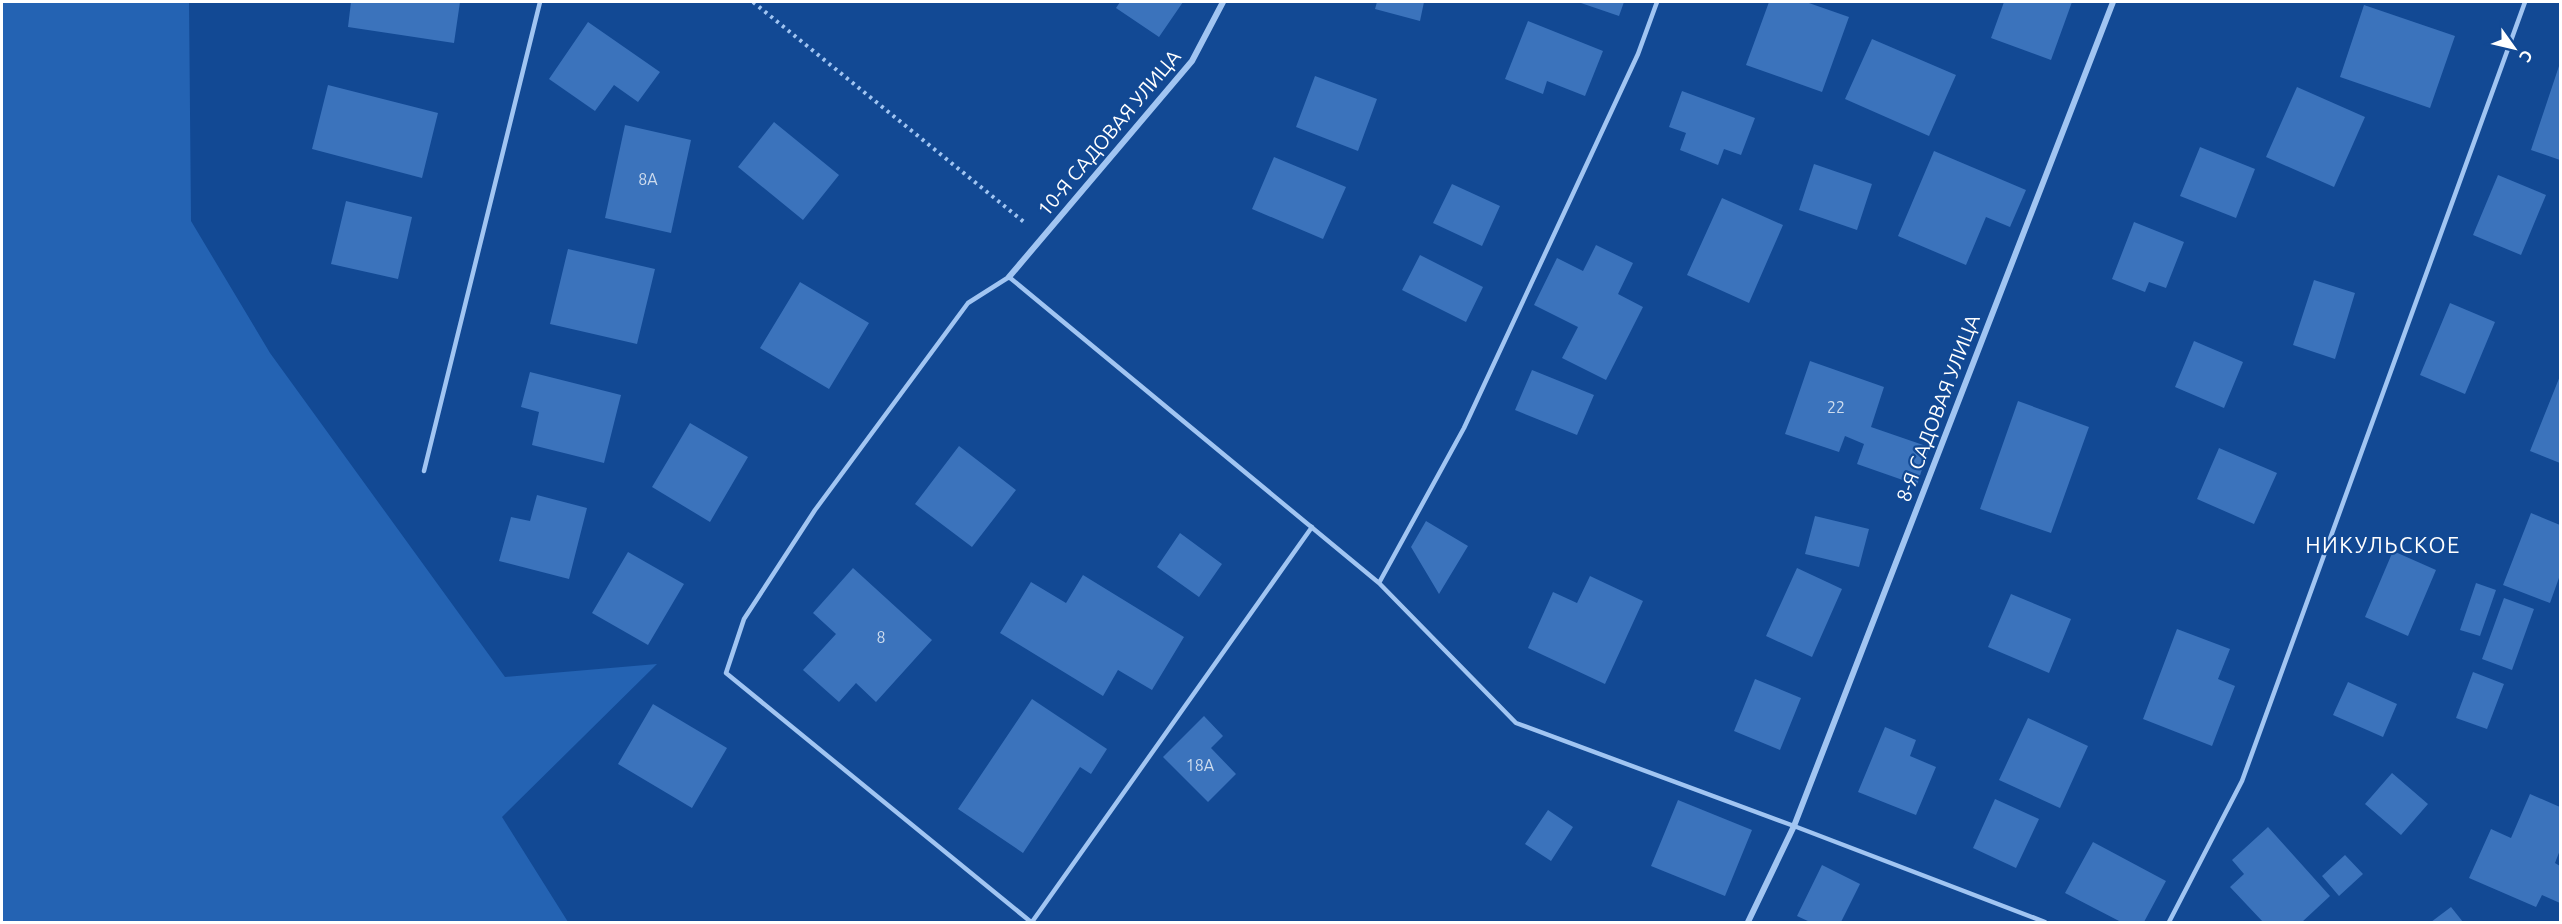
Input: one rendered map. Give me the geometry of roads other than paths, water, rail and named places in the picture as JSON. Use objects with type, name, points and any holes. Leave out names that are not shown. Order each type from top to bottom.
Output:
[{"type":"street","name":"10-Я САДОВАЯ УЛИЦА","points":[[1009,276],[1192,61],[1223,2]]},
{"type":"street","name":"8-Я САДОВАЯ УЛИЦА","points":[[1748,922],[1794,825],[2113,2]]},
{"type":"lane","points":[[424,471],[540,2]]},
{"type":"lane","points":[[1379,583],[1464,428],[1638,54],[1657,2]]},
{"type":"lane","points":[[2169,922],[2242,781],[2525,2]]},
{"type":"lane","points":[[1312,527],[1032,922],[726,673],[744,620],[815,510],[968,303],[1009,276],[1312,527],[1379,583],[1516,723],[1794,825],[2045,922]]},
{"type":"district","name":"НИКУЛЬСКОЕ","points":[[2383,545]]}]
